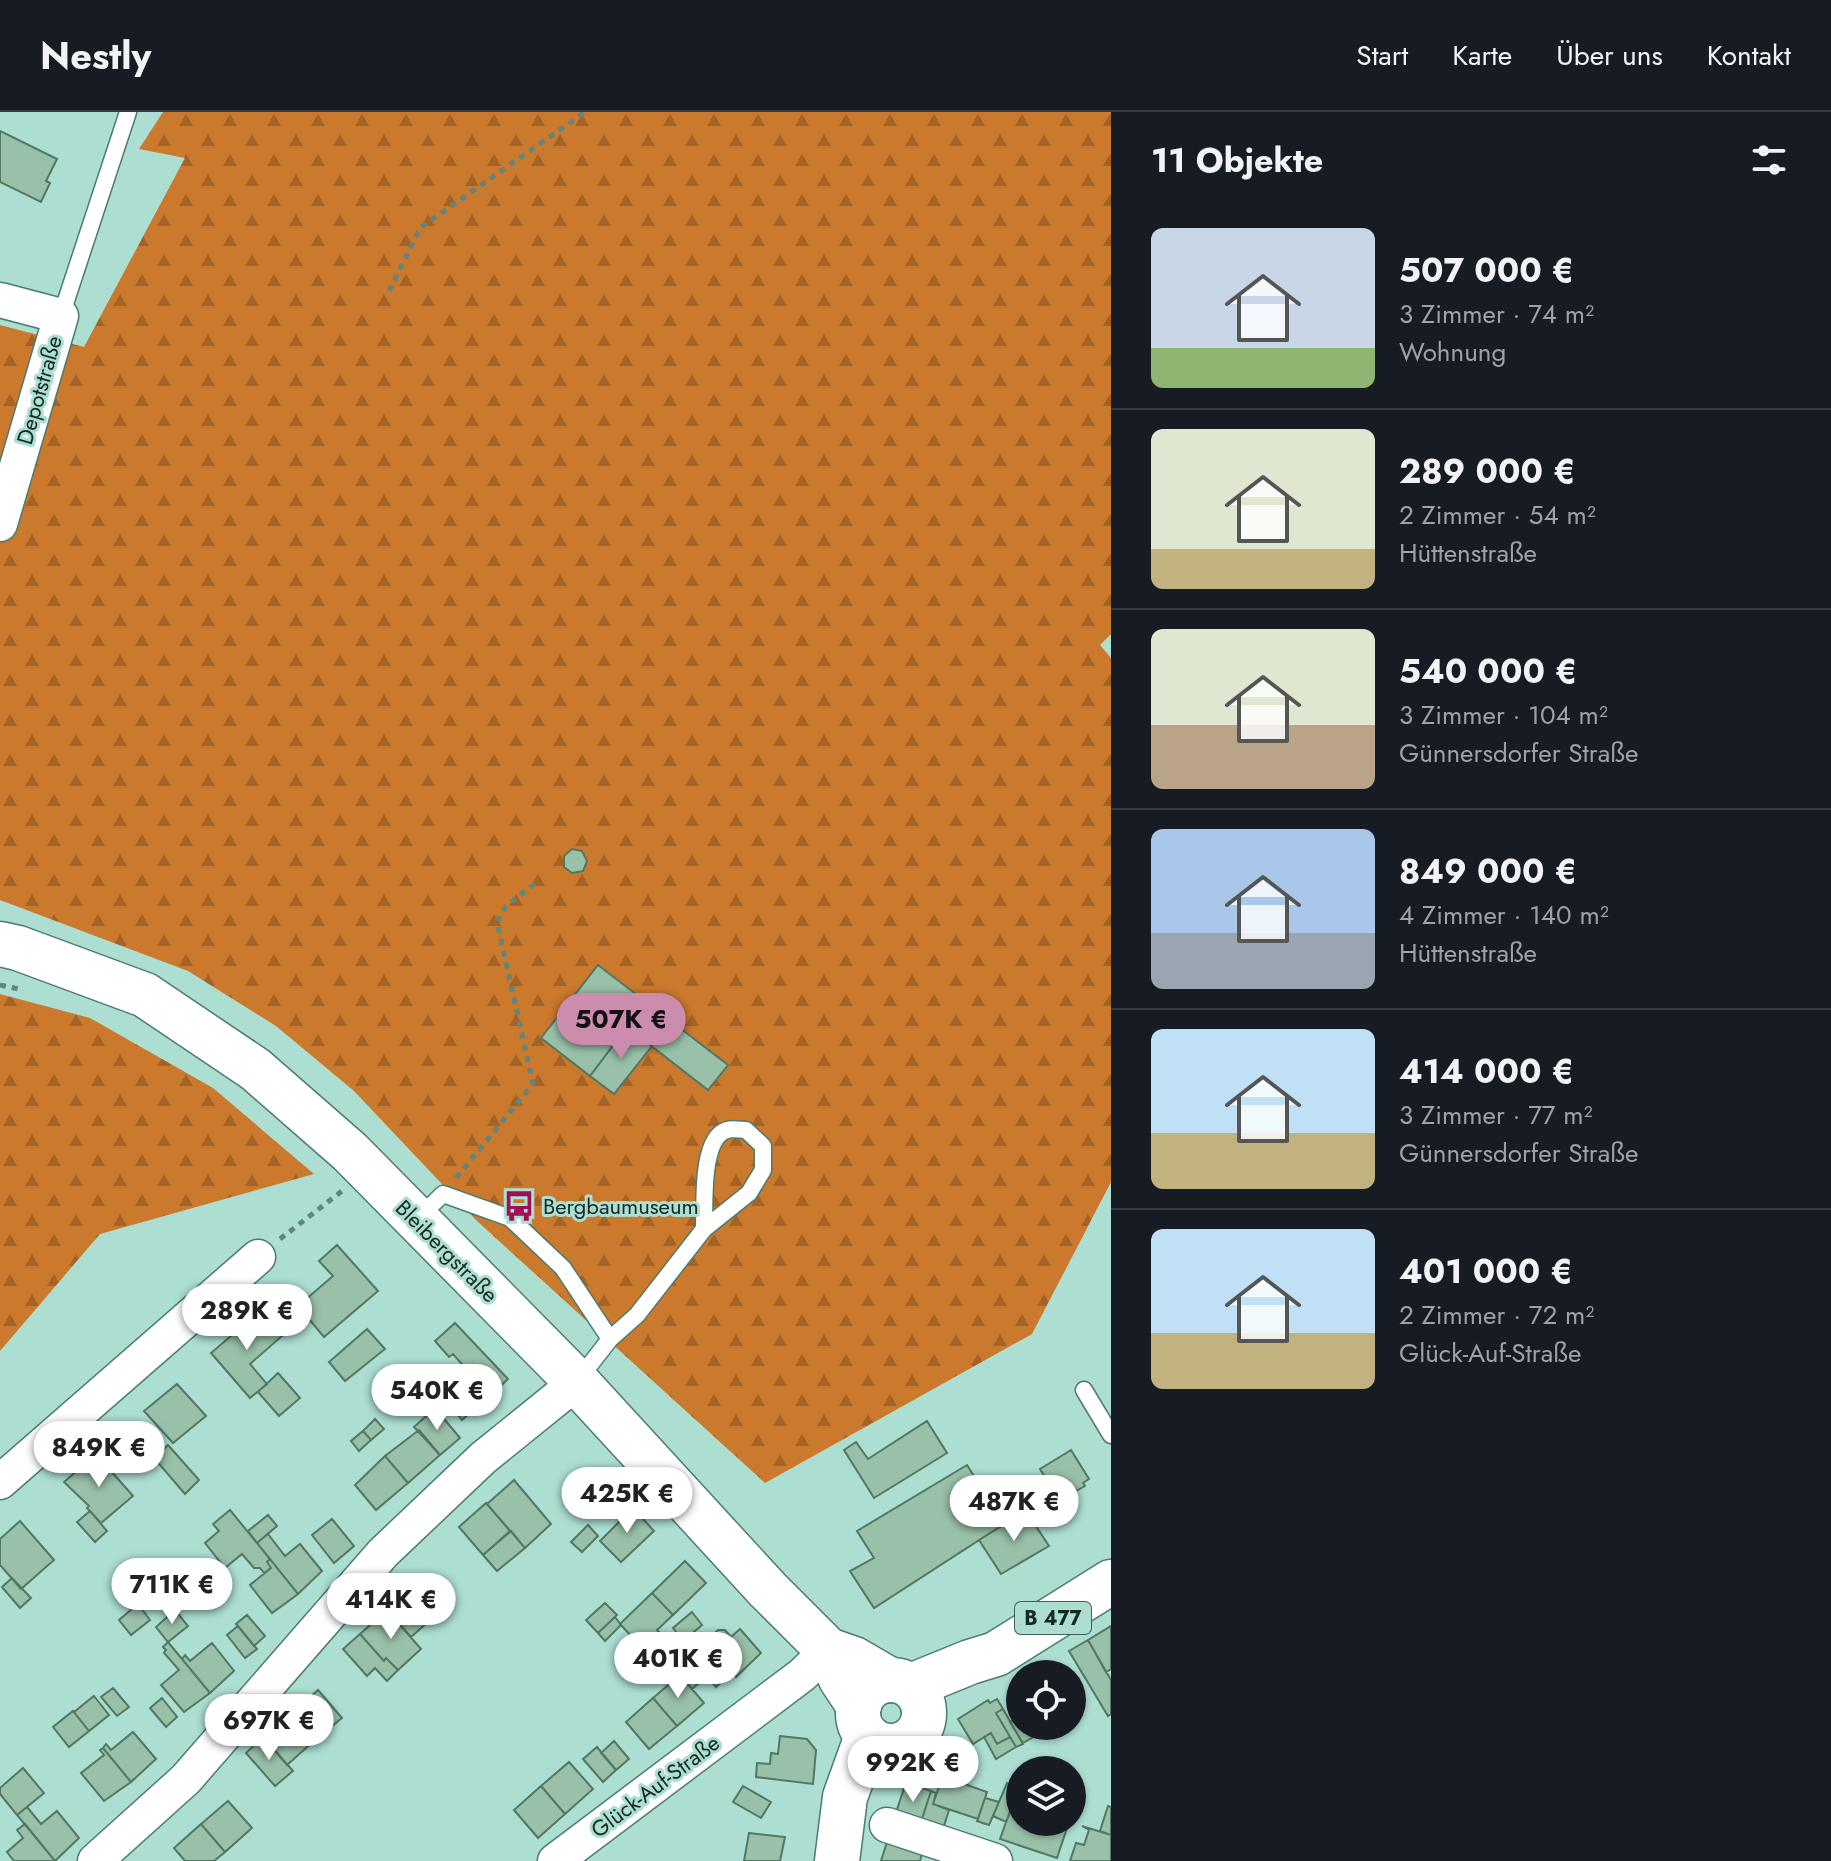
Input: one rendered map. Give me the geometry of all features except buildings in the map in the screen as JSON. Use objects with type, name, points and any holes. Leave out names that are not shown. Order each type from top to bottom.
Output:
[{"type":"street","name":"Depotstraße","points":[[0,300],[61,316],[0,524]]},
{"type":"street","name":"Bleibergstraße","points":[[0,944],[145,995],[255,1069],[368,1171],[430,1207],[577,1382],[768,1590],[828,1650],[854,1659],[892,1712]]},
{"type":"street","points":[[0,1482],[258,1257]]},
{"type":"street","points":[[95,1861],[186,1779],[383,1553],[483,1458],[577,1382]]},
{"type":"street","name":"B 477","points":[[892,1712],[977,1676],[996,1654],[1111,1582]]},
{"type":"street","name":"Glück-Auf-Straße","points":[[555,1861],[802,1675],[828,1650]]},
{"type":"street","points":[[839,1848],[845,1797],[892,1712]]},
{"type":"street","points":[[887,1825],[995,1861]]},
{"type":"lane","points":[[61,316],[128,112]]},
{"type":"lane","points":[[577,1382],[610,1339],[637,1315],[704,1229],[749,1193],[763,1170],[763,1146],[746,1130],[728,1129],[715,1137],[706,1163],[704,1229]]},
{"type":"lane","points":[[430,1207],[510,1218],[563,1268],[610,1339]]},
{"type":"lane","points":[[1084,1390],[1111,1435]]},
{"type":"path","points":[[389,291],[420,228],[585,112]]},
{"type":"path","points":[[430,1207],[533,1084],[497,922],[506,906],[537,882]]},
{"type":"path","points":[[258,1257],[368,1171]]},
{"type":"green space","points":[[163,112],[1111,112],[1111,634],[1100,645],[1111,658],[1111,1182],[1032,1334],[765,1483],[477,1221],[354,1091],[276,1026],[188,971],[0,900],[0,325],[84,347],[185,158],[139,149]]},
{"type":"green space","points":[[0,994],[90,1018],[213,1088],[314,1174],[100,1234],[0,1351]]},
{"type":"place","name":"Bergbaumuseum","points":[[519,1206]]}]
